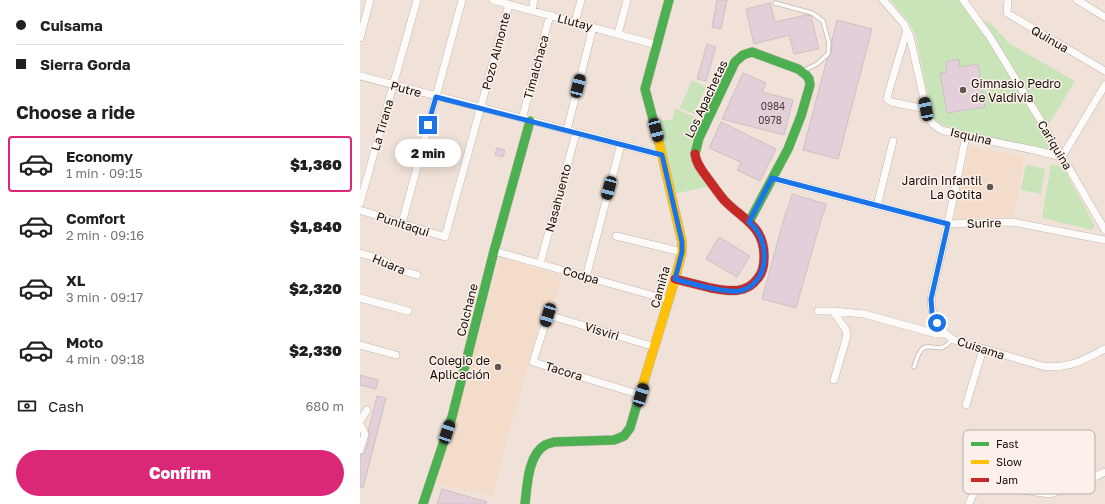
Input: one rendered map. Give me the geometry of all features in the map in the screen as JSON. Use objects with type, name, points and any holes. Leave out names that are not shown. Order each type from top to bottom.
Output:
[{"type":"street","points":[[360,38],[361,28],[370,0]]},
{"type":"street","name":"La Tirana","points":[[360,203],[417,0]]},
{"type":"street","points":[[402,223],[462,0]]},
{"type":"street","name":"Llutay","points":[[493,0],[657,45]]},
{"type":"street","points":[[532,10],[534,0]]},
{"type":"street","points":[[575,22],[581,0]]},
{"type":"street","points":[[618,34],[627,0]]},
{"type":"street","name":"Camiña","points":[[525,504],[530,472],[536,455],[540,449],[550,443],[614,440],[619,439],[628,432],[641,395],[675,279],[682,252],[682,242],[645,90],[669,0]]},
{"type":"street","name":"Isquina","points":[[883,0],[900,19],[907,30],[912,44],[926,109],[930,121],[936,128],[1062,157]]},
{"type":"street","name":"Cariquina","points":[[963,0],[990,37],[1105,230]]},
{"type":"street","name":"Quinua","points":[[1008,0],[1007,14],[1105,71]]},
{"type":"street","points":[[1077,0],[1105,17]]},
{"type":"street","name":"Pozo Almonte","points":[[445,238],[509,4]]},
{"type":"street","name":"Timalchaca","points":[[526,120],[550,16]]},
{"type":"street","points":[[567,130],[593,27]]},
{"type":"street","points":[[907,30],[887,99],[891,102],[926,109]]},
{"type":"street","name":"Los Apachetas","points":[[675,279],[731,291],[743,290],[753,284],[760,275],[765,257],[761,237],[758,231],[726,201],[699,166],[696,158],[696,151],[699,138],[735,62],[743,55],[752,52],[802,71]]},
{"type":"street","points":[[749,222],[788,149],[801,116],[810,85],[809,79],[802,71]]},
{"type":"street","name":"Putre","points":[[360,76],[393,86],[662,155]]},
{"type":"street","points":[[1062,157],[1105,85]]},
{"type":"street","name":"Colchane","points":[[423,504],[452,417],[526,120]]},
{"type":"street","name":"Nasahuento","points":[[540,264],[576,133]]},
{"type":"street","name":"Cuisama","points":[[966,136],[931,299],[932,312],[937,323],[944,333],[952,338],[983,349],[1042,366],[1059,367],[1075,364],[1105,349]]},
{"type":"street","points":[[877,206],[893,141]]},
{"type":"street","points":[[586,277],[621,144]]},
{"type":"street","name":"Surire","points":[[772,178],[948,224],[1012,222],[1105,240]]},
{"type":"street","name":"Punitaqui","points":[[360,210],[445,238]]},
{"type":"street","points":[[616,236],[682,252]]},
{"type":"street","name":"Codpa","points":[[494,251],[668,300]]},
{"type":"street","name":"Huara","points":[[360,253],[383,260],[394,268],[417,275]]},
{"type":"street","points":[[360,298],[408,311]]},
{"type":"street","points":[[833,311],[846,330],[847,336],[834,380]]},
{"type":"street","points":[[818,312],[833,311],[864,314],[937,334],[944,333]]},
{"type":"street","name":"Visviri","points":[[548,315],[655,347]]},
{"type":"street","name":"Tacora","points":[[548,315],[534,362],[641,395]]},
{"type":"street","points":[[360,345],[396,356]]},
{"type":"street","points":[[966,405],[983,349]]},
{"type":"street","points":[[360,450],[365,434],[360,423],[367,410]]},
{"type":"street","points":[[1095,476],[1105,472]]},
{"type":"street","points":[[969,504],[973,494]]},
{"type":"lane","points":[[775,3],[812,13],[823,21],[829,43],[828,54],[817,64],[802,71]]},
{"type":"lane","points":[[914,367],[922,348],[928,346],[943,347],[947,345],[952,338]]},
{"type":"shaded area","name":"Jardin Infantil La Gotita","points":[[969,147],[1024,157],[1014,217],[954,219]]},
{"type":"shaded area","name":"Colegio de Aplicación","points":[[500,258],[562,276],[552,311],[543,309],[492,496],[436,483]]},
{"type":"green space","points":[[890,0],[958,0],[974,20],[989,22],[1010,44],[1075,81],[1047,127],[1042,130],[1054,151],[967,132],[942,125],[935,120],[932,115],[915,34],[908,21]]},
{"type":"green space","points":[[692,80],[706,87],[694,114],[680,108]]},
{"type":"green space","points":[[675,108],[700,120],[691,148],[710,186],[674,194],[658,120],[672,120]]},
{"type":"green space","points":[[1051,164],[1063,167],[1095,226],[1092,230],[1042,218]]},
{"type":"green space","points":[[1026,165],[1045,169],[1041,194],[1021,190]]},
{"type":"building","points":[[717,0],[727,0],[721,29],[712,27]]},
{"type":"building","points":[[770,3],[775,22],[806,15],[811,16],[819,49],[794,54],[789,35],[754,44],[746,9]]},
{"type":"building","points":[[837,20],[872,29],[838,159],[803,150],[827,59],[831,54],[832,40]]},
{"type":"building","points":[[707,44],[716,47],[706,81],[697,79]]},
{"type":"building","name":"Gimnasio Pedro de Valdivia","points":[[959,59],[960,67],[978,64],[985,107],[947,113],[940,73],[947,72],[946,62]]},
{"type":"building","points":[[743,73],[766,83],[762,92],[793,100],[784,135],[722,119]]},
{"type":"building","points":[[721,122],[776,149],[760,181],[737,170],[741,162],[709,148]]},
{"type":"building","points":[[497,148],[505,150],[503,157],[495,155]]},
{"type":"building","points":[[792,194],[826,204],[796,308],[762,299]]},
{"type":"building","points":[[719,237],[750,256],[737,277],[706,259]]},
{"type":"building","points":[[360,375],[378,380],[376,389],[360,385]]},
{"type":"building","points":[[377,396],[386,398],[363,488],[360,487],[360,455],[365,452],[370,435],[368,428]]},
{"type":"building","points":[[442,489],[487,502],[486,504],[437,504]]},
{"type":"traffic: fast","points":[[659,142],[645,89],[669,0]]},
{"type":"traffic: fast","points":[[695,154],[699,138],[735,62],[743,55],[752,52],[798,69],[806,75],[809,79],[810,85],[801,116],[788,149],[749,222]]},
{"type":"traffic: fast","points":[[423,504],[452,417],[494,251],[530,121]]},
{"type":"traffic: fast","points":[[525,504],[529,472],[539,450],[545,445],[554,442],[614,440],[624,436],[630,428],[640,394]]},
{"type":"traffic: slow","points":[[640,394],[682,252],[682,242],[659,142]]},
{"type":"traffic: jam","points":[[675,279],[730,291],[748,287],[760,276],[763,266],[763,247],[761,238],[757,231],[752,224],[731,207],[722,197],[701,168],[696,160],[695,154]]},
{"type":"place","name":"Gimnasio Pedro de Valdivia","points":[[963,90]]},
{"type":"place","name":"Jardin Infantil La Gotita","points":[[990,187]]},
{"type":"place","name":"Colegio de Aplicación","points":[[498,367]]},
{"type":"route","points":[[428,125],[436,97],[662,155],[682,242],[682,252],[675,279],[688,283],[737,291],[749,287],[757,280],[762,270],[765,257],[761,237],[754,226],[749,222],[772,178],[948,224],[931,299],[932,312],[937,323]]}]
